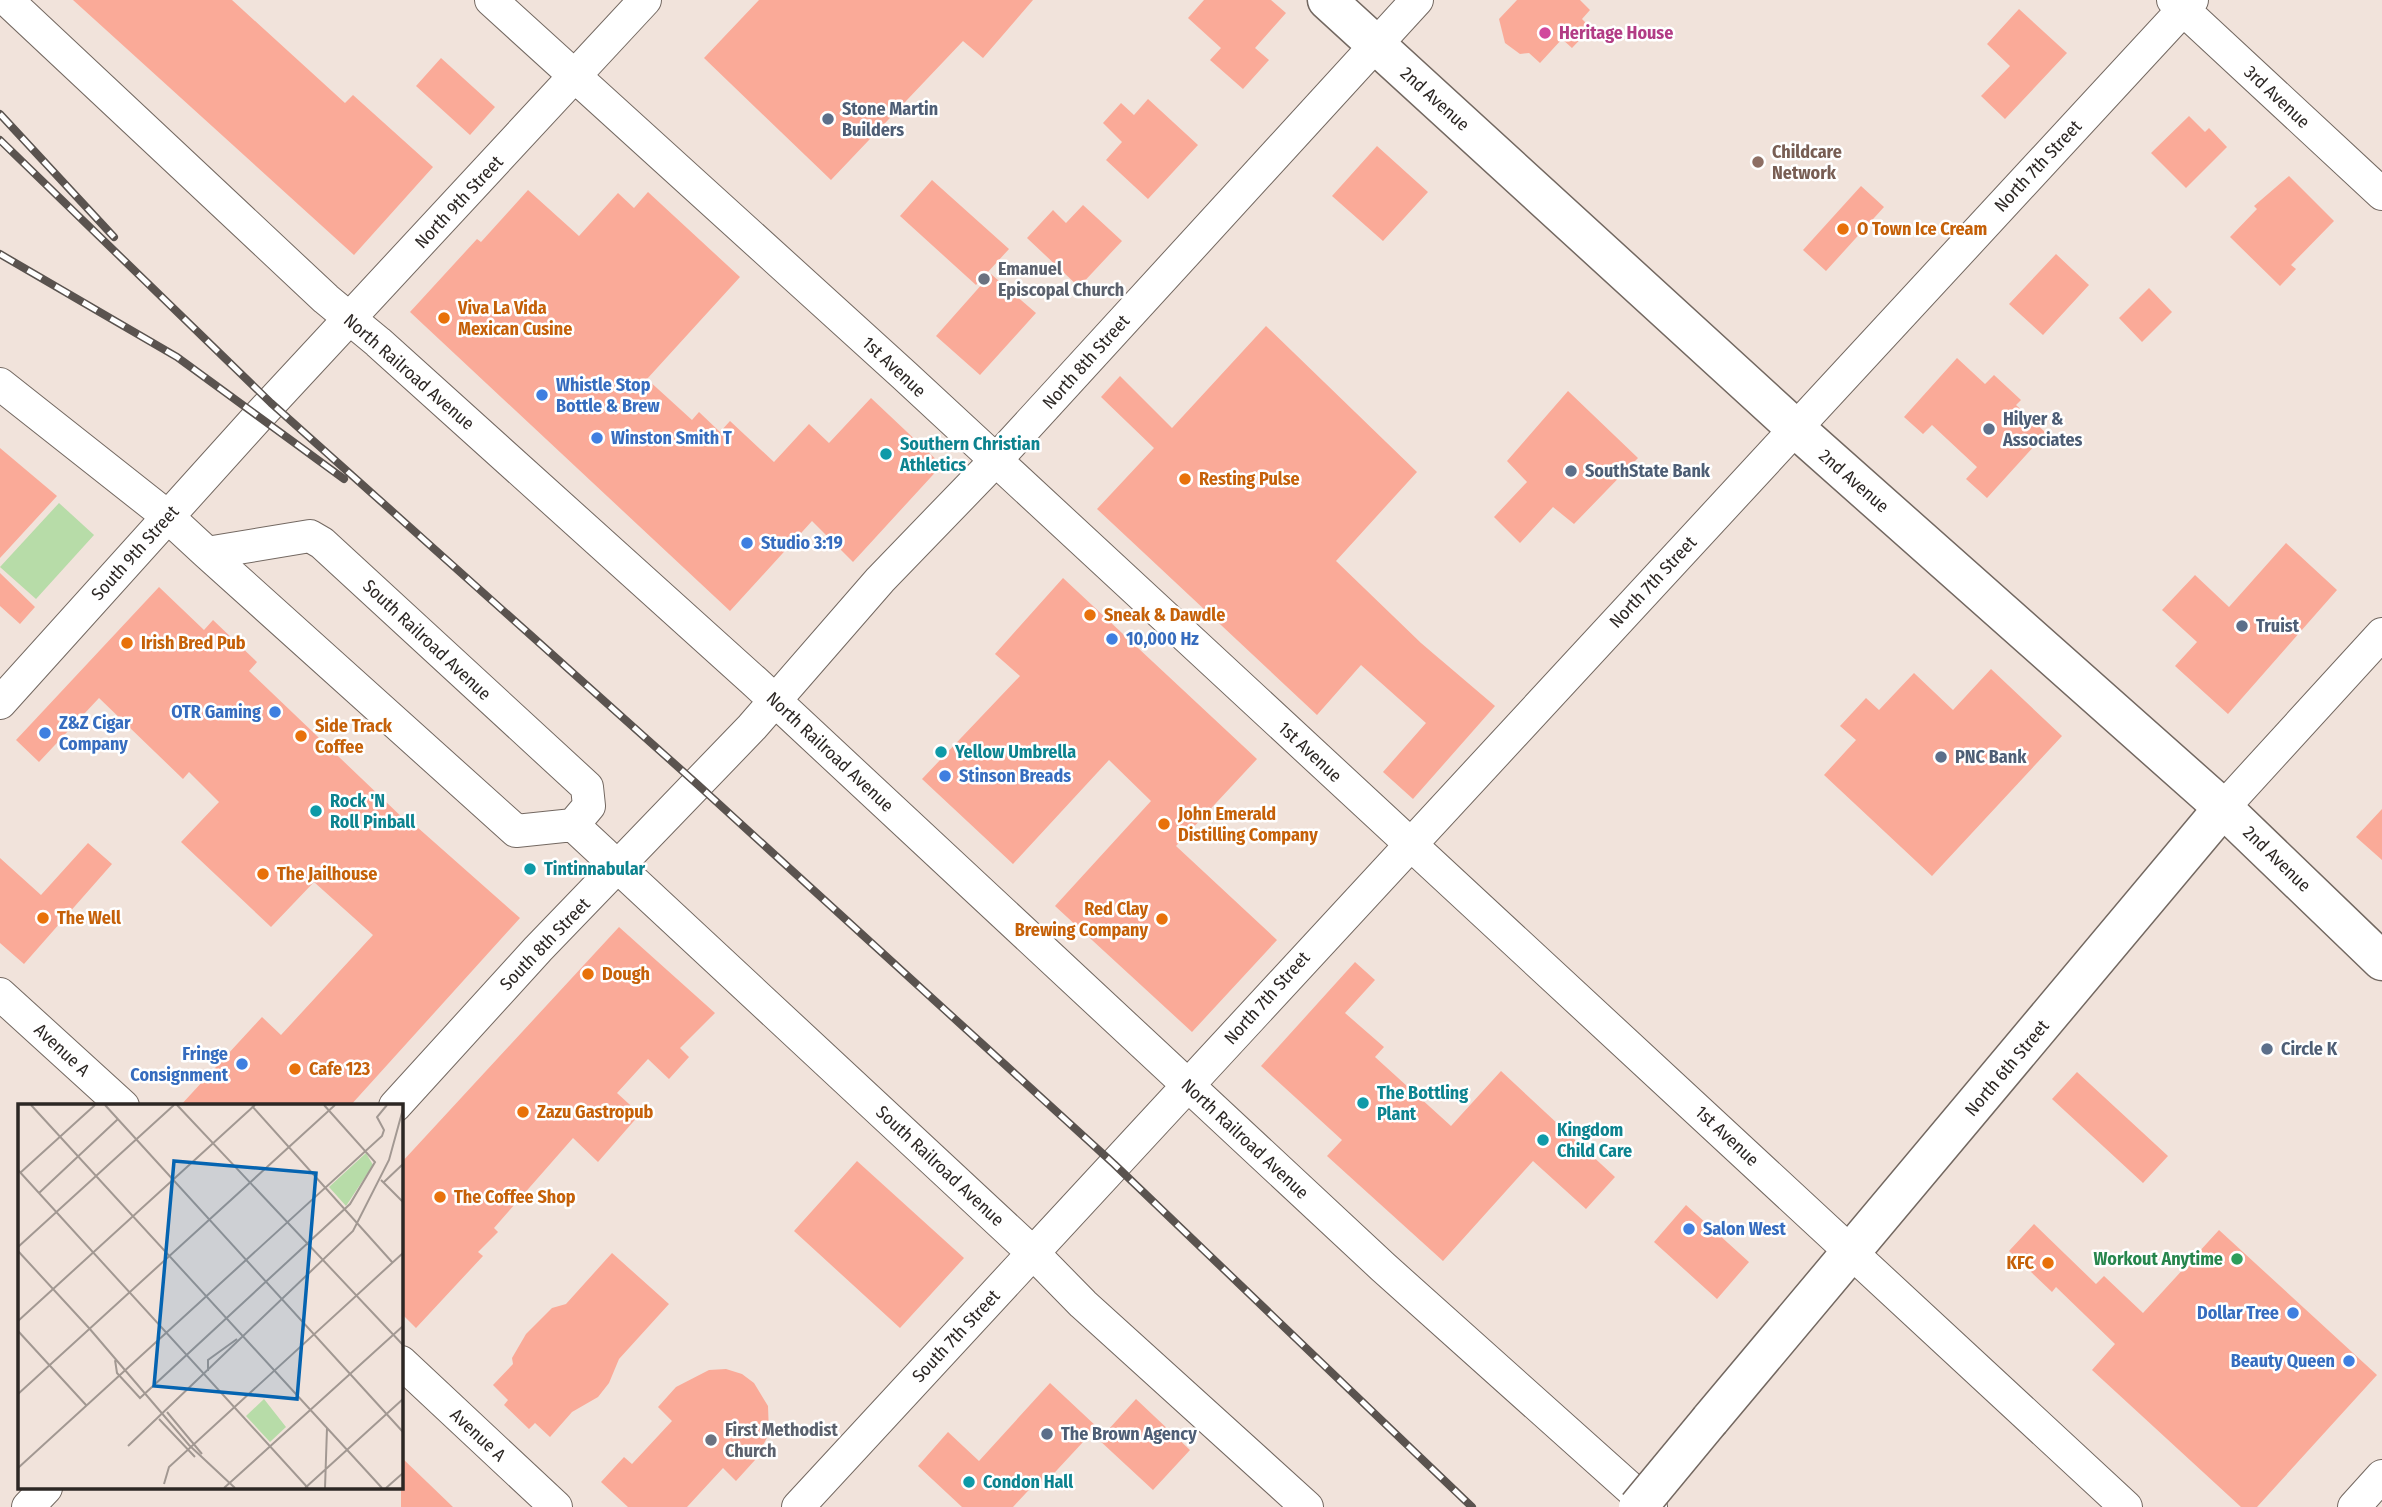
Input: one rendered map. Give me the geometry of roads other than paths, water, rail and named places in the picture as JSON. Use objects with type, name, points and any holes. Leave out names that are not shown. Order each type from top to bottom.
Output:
[{"type":"main road","name":"2nd Avenue","points":[[1327,0],[1795,428],[2223,808],[2382,961]]},
{"type":"main road","name":"North 6th Street","points":[[1637,1507],[2223,808]]},
{"type":"street","name":"North Railroad Avenue","points":[[6,0],[349,320],[776,701],[1383,1267],[1651,1507]]},
{"type":"street","name":"1st Avenue","points":[[491,0],[1853,1251],[2126,1507]]},
{"type":"street","name":"North 9th Street","points":[[271,403],[645,0]]},
{"type":"street","name":"North 8th Street","points":[[697,784],[776,701],[880,580],[995,461],[1417,0]]},
{"type":"street","name":"3rd Avenue","points":[[2182,3],[2382,194]]},
{"type":"street","name":"North 7th Street","points":[[1114,1164],[1795,428],[2182,3]]},
{"type":"street","points":[[0,384],[167,516],[516,831],[573,825]]},
{"type":"street","name":"South 9th Street","points":[[0,704],[271,403]]},
{"type":"street","name":"South Railroad Avenue","points":[[207,553],[310,536],[322,543],[587,788],[590,806],[573,825],[1033,1253],[1083,1304],[1307,1507]]},
{"type":"street","name":"North 6th Street","points":[[2223,808],[2382,634]]},
{"type":"street","name":"South 8th Street","points":[[397,1104],[538,949],[697,784]]},
{"type":"street","name":"Avenue A","points":[[0,994],[121,1104]]},
{"type":"street","name":"South 7th Street","points":[[798,1507],[1114,1164]]},
{"type":"street","name":"Avenue A","points":[[402,1363],[556,1507]]},
{"type":"street","points":[[2354,1507],[2382,1476]]},
{"type":"street","points":[[29,1507],[44,1490]]},
{"type":"railway","points":[[0,114],[114,237]]},
{"type":"railway","points":[[0,140],[271,403],[697,784],[1114,1164],[1472,1507]]},
{"type":"railway","points":[[0,254],[177,357],[344,479]]},
{"type":"place","name":"Heritage House","points":[[1545,33]]},
{"type":"place","name":"Stone Martin Builders","points":[[828,119]]},
{"type":"place","name":"Childcare Network","points":[[1758,162]]},
{"type":"place","name":"O Town Ice Cream","points":[[1843,229]]},
{"type":"place","name":"Emanuel Episcopal Church","points":[[984,279]]},
{"type":"place","name":"Viva La Vida Mexican Cusine","points":[[444,318]]},
{"type":"place","name":"Whistle Stop Bottle & Brew","points":[[542,395]]},
{"type":"place","name":"Hilyer & Associates","points":[[1989,429]]},
{"type":"place","name":"Winston Smith T","points":[[597,438]]},
{"type":"place","name":"Southern Christian Athletics","points":[[886,454]]},
{"type":"place","name":"SouthState Bank","points":[[1571,471]]},
{"type":"place","name":"Resting Pulse","points":[[1185,479]]},
{"type":"place","name":"Studio 3:19","points":[[747,543]]},
{"type":"place","name":"Sneak & Dawdle","points":[[1090,615]]},
{"type":"place","name":"Truist","points":[[2242,626]]},
{"type":"place","name":"10,000 Hz","points":[[1112,639]]},
{"type":"place","name":"Irish Bred Pub","points":[[127,643]]},
{"type":"place","name":"OTR Gaming","points":[[275,712]]},
{"type":"place","name":"Z&Z Cigar Company","points":[[45,733]]},
{"type":"place","name":"Side Track Coffee","points":[[301,736]]},
{"type":"place","name":"Yellow Umbrella","points":[[941,752]]},
{"type":"place","name":"PNC Bank","points":[[1941,757]]},
{"type":"place","name":"Stinson Breads","points":[[945,776]]},
{"type":"place","name":"Rock 'N Roll Pinball","points":[[316,811]]},
{"type":"place","name":"John Emerald Distilling Company","points":[[1164,824]]},
{"type":"place","name":"Tintinnabular","points":[[530,869]]},
{"type":"place","name":"The Jailhouse","points":[[263,874]]},
{"type":"place","name":"The Well","points":[[43,918]]},
{"type":"place","name":"Red Clay Brewing Company","points":[[1162,919]]},
{"type":"place","name":"Dough","points":[[588,974]]},
{"type":"place","name":"Circle K","points":[[2267,1049]]},
{"type":"place","name":"Fringe Consignment","points":[[242,1064]]},
{"type":"place","name":"Cafe 123","points":[[295,1069]]},
{"type":"place","name":"The Bottling Plant","points":[[1363,1103]]},
{"type":"place","name":"Zazu Gastropub","points":[[523,1112]]},
{"type":"place","name":"Kingdom Child Care","points":[[1543,1140]]},
{"type":"place","name":"The Coffee Shop","points":[[440,1197]]},
{"type":"place","name":"Salon West","points":[[1689,1229]]},
{"type":"place","name":"Workout Anytime","points":[[2237,1259]]},
{"type":"place","name":"KFC","points":[[2048,1263]]},
{"type":"place","name":"Dollar Tree","points":[[2293,1313]]},
{"type":"place","name":"Beauty Queen","points":[[2349,1361]]},
{"type":"place","name":"The Brown Agency","points":[[1047,1434]]},
{"type":"place","name":"First Methodist Church","points":[[711,1440]]},
{"type":"place","name":"Condon Hall","points":[[969,1482]]}]
